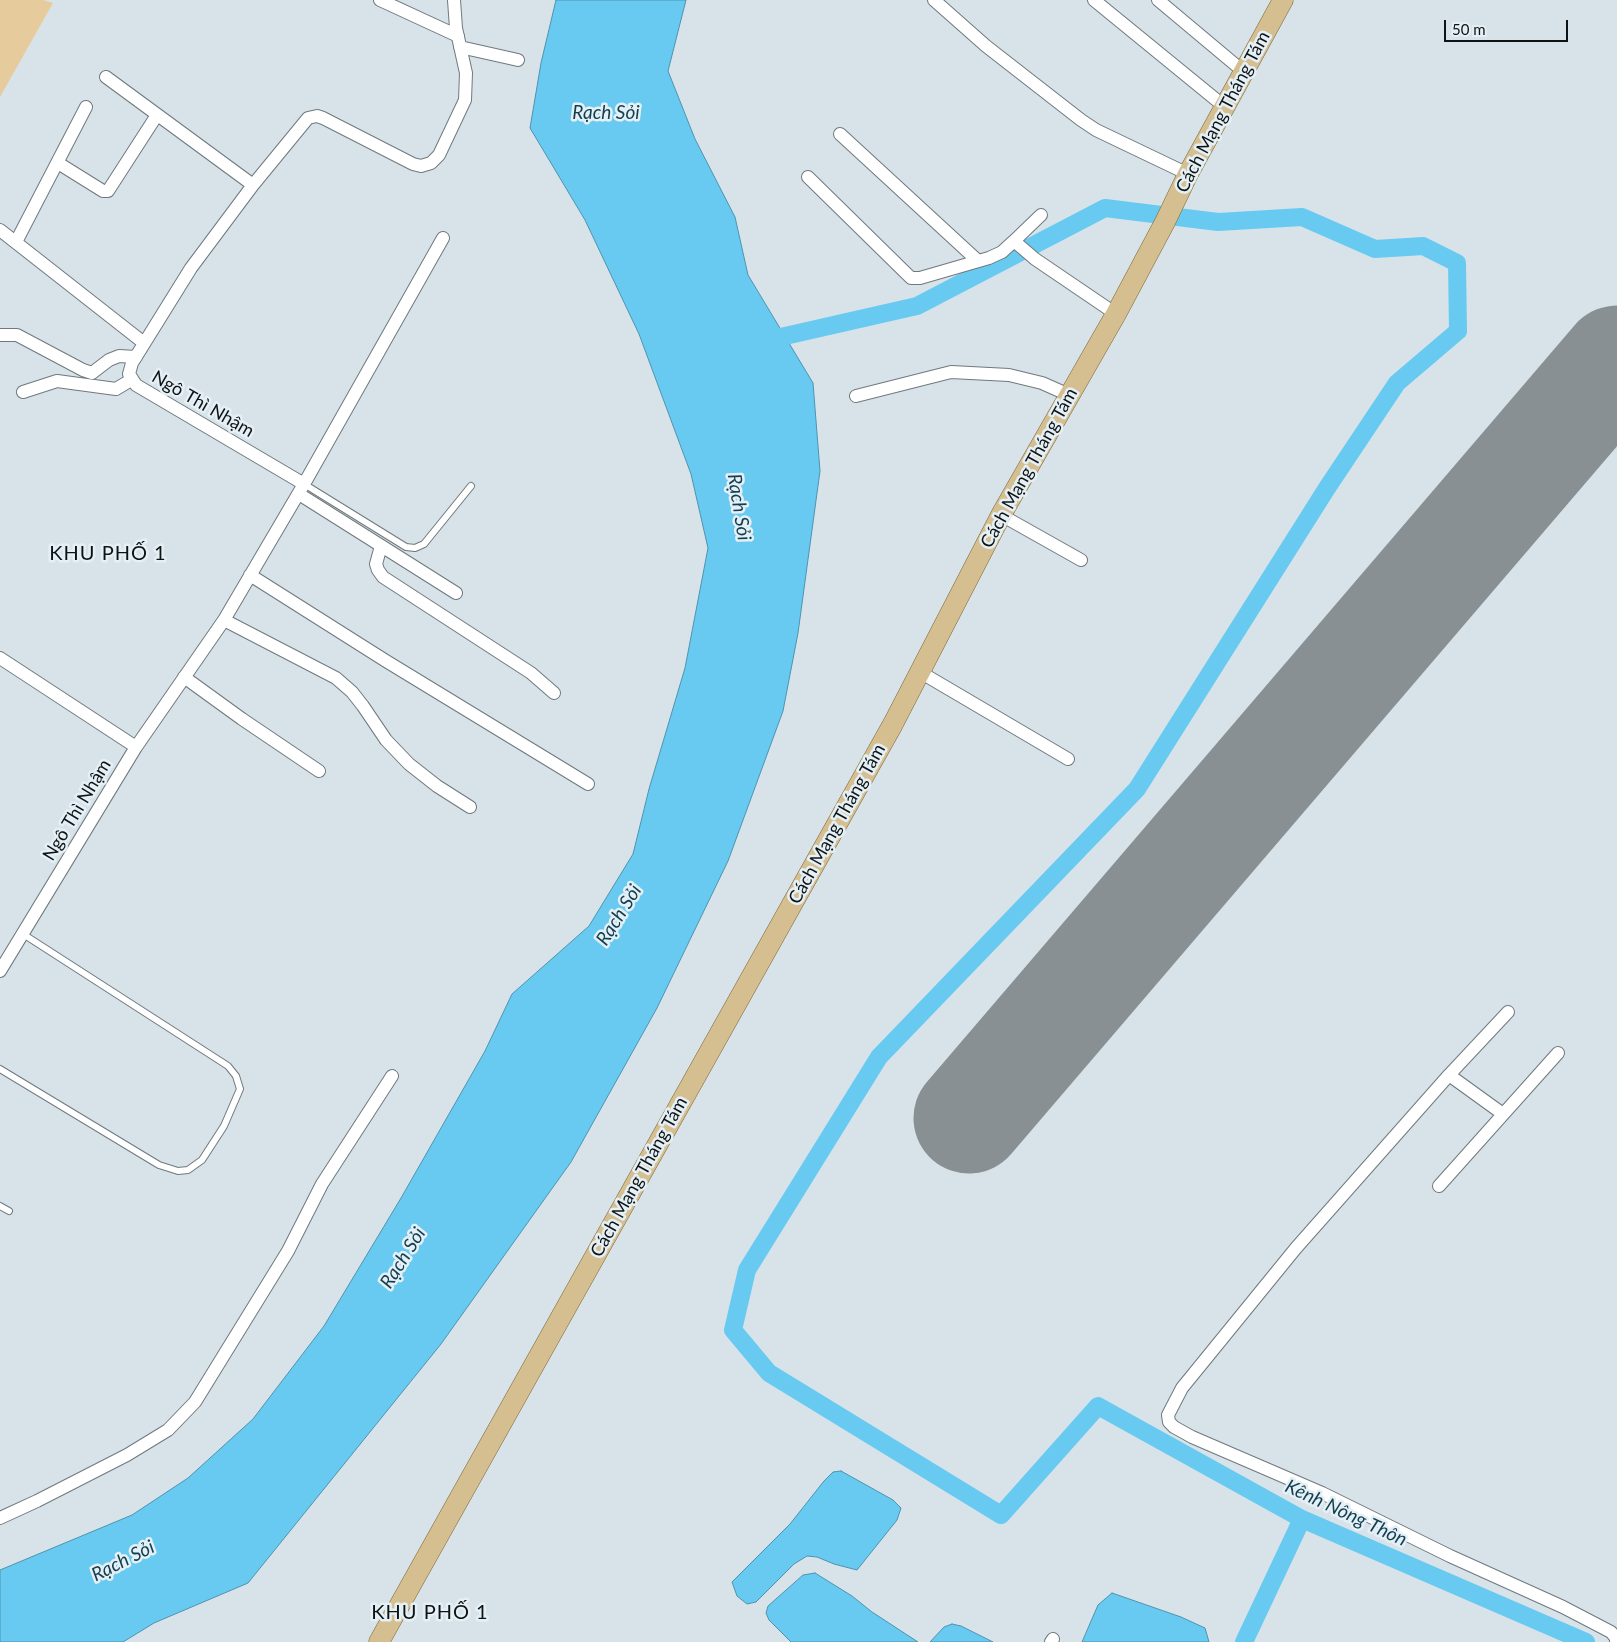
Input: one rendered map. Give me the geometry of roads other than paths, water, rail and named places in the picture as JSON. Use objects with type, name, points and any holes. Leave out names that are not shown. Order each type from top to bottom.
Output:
[{"type":"main road","name":"Cách Mạng Tháng Tám","points":[[379,1642],[893,724],[1000,515],[1116,314],[1283,0]]},
{"type":"street","points":[[380,0],[459,42],[518,60]]},
{"type":"street","name":"Ngô Thì Nhậm","points":[[0,971],[136,747],[224,620],[301,489],[136,385],[131,380],[129,374],[132,363],[191,268],[253,185],[308,118],[317,116],[413,164],[421,166],[431,163],[439,155],[466,100],[466,73],[459,42],[454,0]]},
{"type":"street","points":[[934,0],[986,46],[1081,120],[1096,130],[1187,178]]},
{"type":"street","points":[[1094,0],[1225,107]]},
{"type":"street","points":[[1158,0],[1244,72]]},
{"type":"street","points":[[106,77],[253,185]]},
{"type":"street","points":[[16,242],[86,107]]},
{"type":"street","points":[[58,163],[103,191],[108,191],[157,115]]},
{"type":"street","points":[[840,134],[978,261]]},
{"type":"street","points":[[808,177],[911,278],[920,278],[978,261],[1018,245],[1041,215]]},
{"type":"street","points":[[0,230],[144,343]]},
{"type":"street","points":[[444,238],[301,489],[381,546],[456,593]]},
{"type":"street","points":[[1018,245],[1035,259],[1116,314]]},
{"type":"street","points":[[0,335],[17,335],[92,373],[119,356],[136,357]]},
{"type":"street","points":[[856,396],[951,372],[1009,375],[1042,382],[1070,395]]},
{"type":"street","points":[[22,392],[57,381],[116,389],[131,380]]},
{"type":"street","points":[[1000,515],[1081,560]]},
{"type":"street","points":[[381,546],[376,564],[384,577],[532,673],[554,693]]},
{"type":"street","points":[[250,575],[386,662],[588,784]]},
{"type":"street","points":[[224,620],[336,678],[352,692],[386,740],[409,764],[437,786],[470,807]]},
{"type":"street","points":[[0,658],[136,747]]},
{"type":"street","points":[[920,672],[1068,759]]},
{"type":"street","points":[[184,677],[319,771]]},
{"type":"street","points":[[1508,1012],[1449,1075],[1296,1248],[1182,1388],[1168,1415],[1169,1422],[1192,1437],[1322,1493],[1450,1556],[1563,1607],[1611,1632],[1616,1638],[1616,1642]]},
{"type":"street","points":[[1438,1186],[1558,1053]]},
{"type":"street","points":[[1449,1075],[1502,1114]]},
{"type":"street","points":[[0,1518],[127,1455],[168,1430],[195,1402],[288,1250],[322,1184],[392,1076]]},
{"type":"lane","points":[[301,489],[406,547],[415,548],[424,544],[471,486]]},
{"type":"lane","points":[[0,1069],[159,1165],[178,1171],[188,1170],[202,1160],[224,1126],[240,1089],[236,1076],[228,1066],[23,934]]},
{"type":"lane","points":[[0,1206],[9,1211]]},
{"type":"water","name":"Rạch Sỏi","points":[[556,0],[686,0],[668,71],[695,139],[735,217],[748,275],[813,383],[820,471],[798,633],[783,711],[728,861],[657,1008],[571,1162],[441,1344],[248,1583],[154,1623],[123,1642],[0,1642],[0,1570],[132,1515],[188,1478],[253,1419],[324,1326],[401,1198],[485,1051],[512,994],[589,926],[633,854],[649,789],[685,668],[708,548],[691,474],[639,334],[585,220],[530,128],[541,63]]},
{"type":"water","points":[[841,1471],[893,1500],[901,1508],[897,1520],[857,1570],[817,1557],[807,1556],[794,1564],[756,1602],[747,1604],[737,1596],[732,1582],[790,1524],[824,1481],[833,1472]]},
{"type":"water","points":[[815,1573],[918,1642],[791,1642],[769,1620],[766,1613],[768,1606],[803,1575]]},
{"type":"water","points":[[1112,1593],[1181,1617],[1205,1628],[1209,1642],[1082,1642],[1098,1605]]},
{"type":"water","points":[[952,1624],[961,1626],[993,1642],[930,1642],[944,1627]]},
{"type":"waterway","points":[[763,341],[917,306],[1105,208],[1218,222],[1302,217],[1375,249],[1423,246],[1457,263],[1458,331],[1397,383],[1327,488],[1137,789],[879,1057],[747,1270],[733,1330],[769,1373],[1001,1515],[1098,1406],[1302,1519],[1586,1642]]},
{"type":"waterway","points":[[1244,1642],[1302,1519]]},
{"type":"district","name":"KHU PHỐ 1","points":[[108,554]]},
{"type":"district","name":"KHU PHỐ 1","points":[[430,1613]]},
{"type":"water label","name":"Kênh Nông Thôn","points":[[1346,1513]]}]
